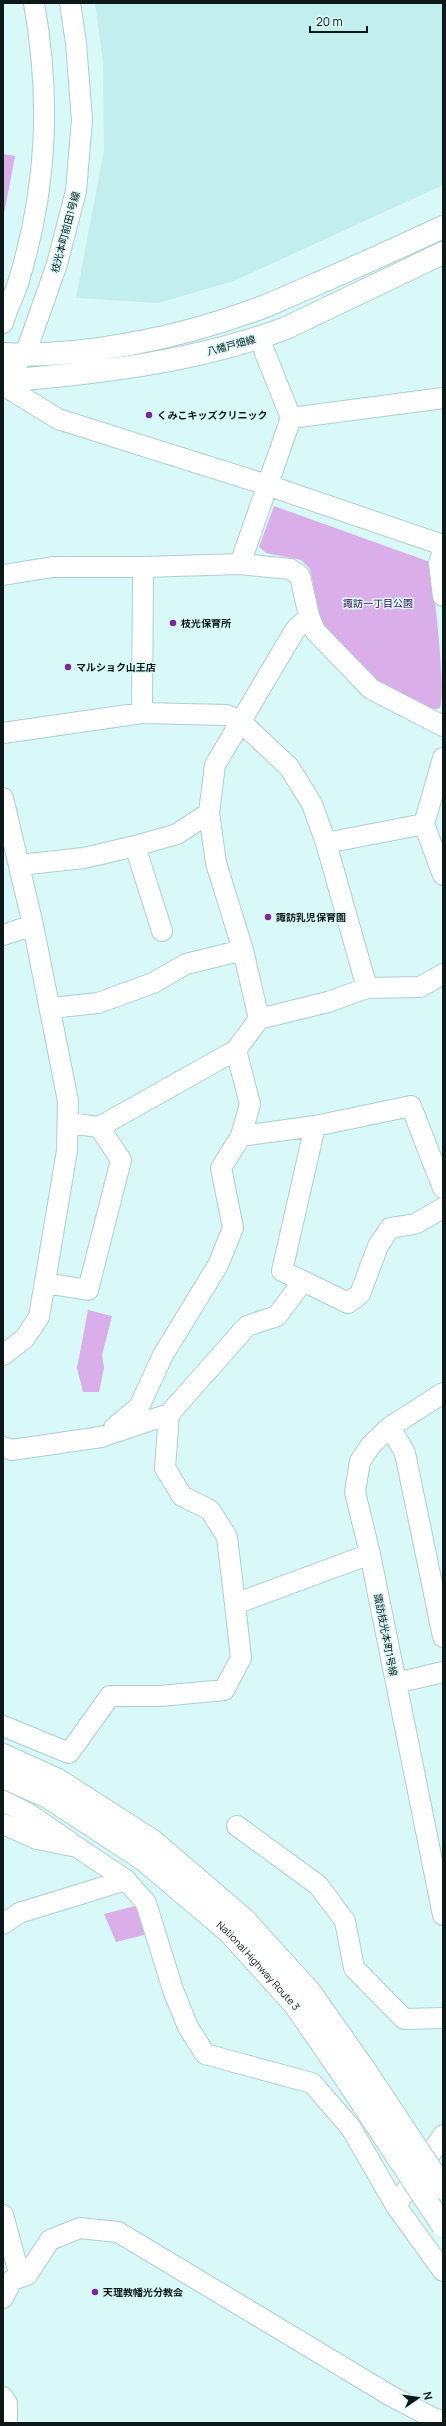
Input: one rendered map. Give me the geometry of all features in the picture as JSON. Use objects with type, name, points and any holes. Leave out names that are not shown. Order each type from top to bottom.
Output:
[{"type":"main road","points":[[3,354],[25,355],[82,350],[145,340],[252,311],[368,262],[443,227]]},
{"type":"main road","name":"八幡戸畑線","points":[[3,381],[137,366],[260,338],[286,328],[443,252]]},
{"type":"main road","name":"National Highway Route 3","points":[[3,1755],[58,1780],[153,1841],[244,1919],[310,1992],[356,2076],[443,2226]]},
{"type":"main road","name":"National Highway Route 3","points":[[3,1777],[48,1797],[144,1860],[229,1932],[295,2005],[356,2076],[443,2188]]},
{"type":"street","points":[[3,322],[19,281],[32,230],[42,178],[45,108],[42,50],[34,3]]},
{"type":"street","name":"枝光本町前田1号線","points":[[3,377],[25,355],[67,230],[80,165],[82,120],[76,43],[70,3]]},
{"type":"street","points":[[240,564],[291,418],[260,338]]},
{"type":"street","points":[[3,385],[58,419],[267,485],[443,545]]},
{"type":"street","points":[[291,418],[443,398]]},
{"type":"street","points":[[443,551],[439,563],[443,596]]},
{"type":"street","points":[[3,575],[52,567],[144,567],[240,564],[290,569],[300,576],[309,616],[315,631],[371,689],[443,726]]},
{"type":"street","points":[[142,713],[144,567]]},
{"type":"street","points":[[259,1019],[244,950],[216,863],[209,813],[215,765],[295,630],[309,616]]},
{"type":"street","points":[[3,733],[142,713],[227,715],[240,721],[289,767],[312,804],[326,843],[367,988]]},
{"type":"street","points":[[443,758],[424,824],[443,875]]},
{"type":"street","points":[[3,798],[33,925],[50,1008],[68,1101],[69,1123],[67,1151],[40,1317],[26,1338],[3,1355]]},
{"type":"street","points":[[19,865],[84,858],[135,846],[177,834],[209,813]]},
{"type":"street","points":[[326,843],[424,824]]},
{"type":"street","points":[[135,846],[162,931]]},
{"type":"street","points":[[3,935],[33,925]]},
{"type":"street","points":[[50,1008],[98,1002],[153,983],[186,964],[244,950]]},
{"type":"street","points":[[69,1123],[99,1127],[236,1050],[259,1019],[328,1002],[367,988],[420,987],[443,974]]},
{"type":"street","points":[[101,1437],[140,1407],[163,1355],[218,1265],[232,1228],[221,1168],[241,1136],[250,1104],[236,1050]]},
{"type":"street","points":[[241,1136],[315,1126],[411,1106],[443,1188]]},
{"type":"street","points":[[315,1126],[282,1271],[348,1302],[360,1294],[378,1246],[390,1228],[415,1224],[443,1208]]},
{"type":"street","points":[[45,1283],[88,1290],[121,1160],[99,1127]]},
{"type":"street","points":[[3,1447],[12,1450],[101,1437],[169,1414],[247,1326],[277,1316],[303,1281]]},
{"type":"street","name":"諏訪枝光本町1号線","points":[[443,1393],[390,1427],[371,1445],[360,1461],[355,1492],[370,1554],[443,1915]]},
{"type":"street","points":[[3,1726],[68,1753],[110,1696],[160,1696],[224,1690],[241,1658],[227,1537],[210,1510],[182,1496],[165,1468],[169,1414]]},
{"type":"street","points":[[390,1427],[404,1453],[443,1637]]},
{"type":"street","points":[[235,1604],[370,1554]]},
{"type":"street","points":[[396,1683],[443,1672]]},
{"type":"street","points":[[3,1802],[29,1814],[126,1880],[146,1903],[176,1998],[188,2027],[205,2054],[312,2083],[351,2128],[396,2206],[443,2270]]},
{"type":"street","points":[[3,1824],[37,1839],[77,1847]]},
{"type":"street","points":[[237,1826],[318,1885],[345,1921],[354,1968],[404,2019],[443,2018]]},
{"type":"street","points":[[3,1924],[19,1913],[126,1880]]},
{"type":"street","points":[[396,2206],[443,2135]]},
{"type":"street","points":[[3,2215],[17,2266],[27,2275]]},
{"type":"street","points":[[3,2298],[12,2280],[27,2275],[50,2240],[80,2228],[118,2232],[298,2349],[433,2418],[443,2421]]},
{"type":"street","points":[[3,2397],[7,2403],[7,2423]]},
{"type":"shaded area","points":[[95,3],[443,3],[443,185],[234,281],[158,303],[76,298],[104,150],[103,63]]},
{"type":"green space","points":[[3,154],[15,156],[3,219]]},
{"type":"green space","name":"諏訪一丁目公園","points":[[274,506],[430,562],[441,660],[442,680],[440,708],[432,710],[382,685],[334,640],[321,624],[310,569],[301,560],[266,553],[259,547]]},
{"type":"green space","points":[[88,1310],[112,1316],[102,1355],[104,1368],[99,1392],[83,1392],[77,1368]]},
{"type":"green space","points":[[139,1905],[148,1934],[116,1942],[104,1914]]},
{"type":"place","name":"くみこキッズクリニック","points":[[149,415]]},
{"type":"place","name":"枝光保育所","points":[[173,623]]},
{"type":"place","name":"マルショク山王店","points":[[68,667]]},
{"type":"place","name":"諏訪乳児保育園","points":[[268,917]]},
{"type":"place","name":"天理教幡光分教会","points":[[95,2292]]}]
